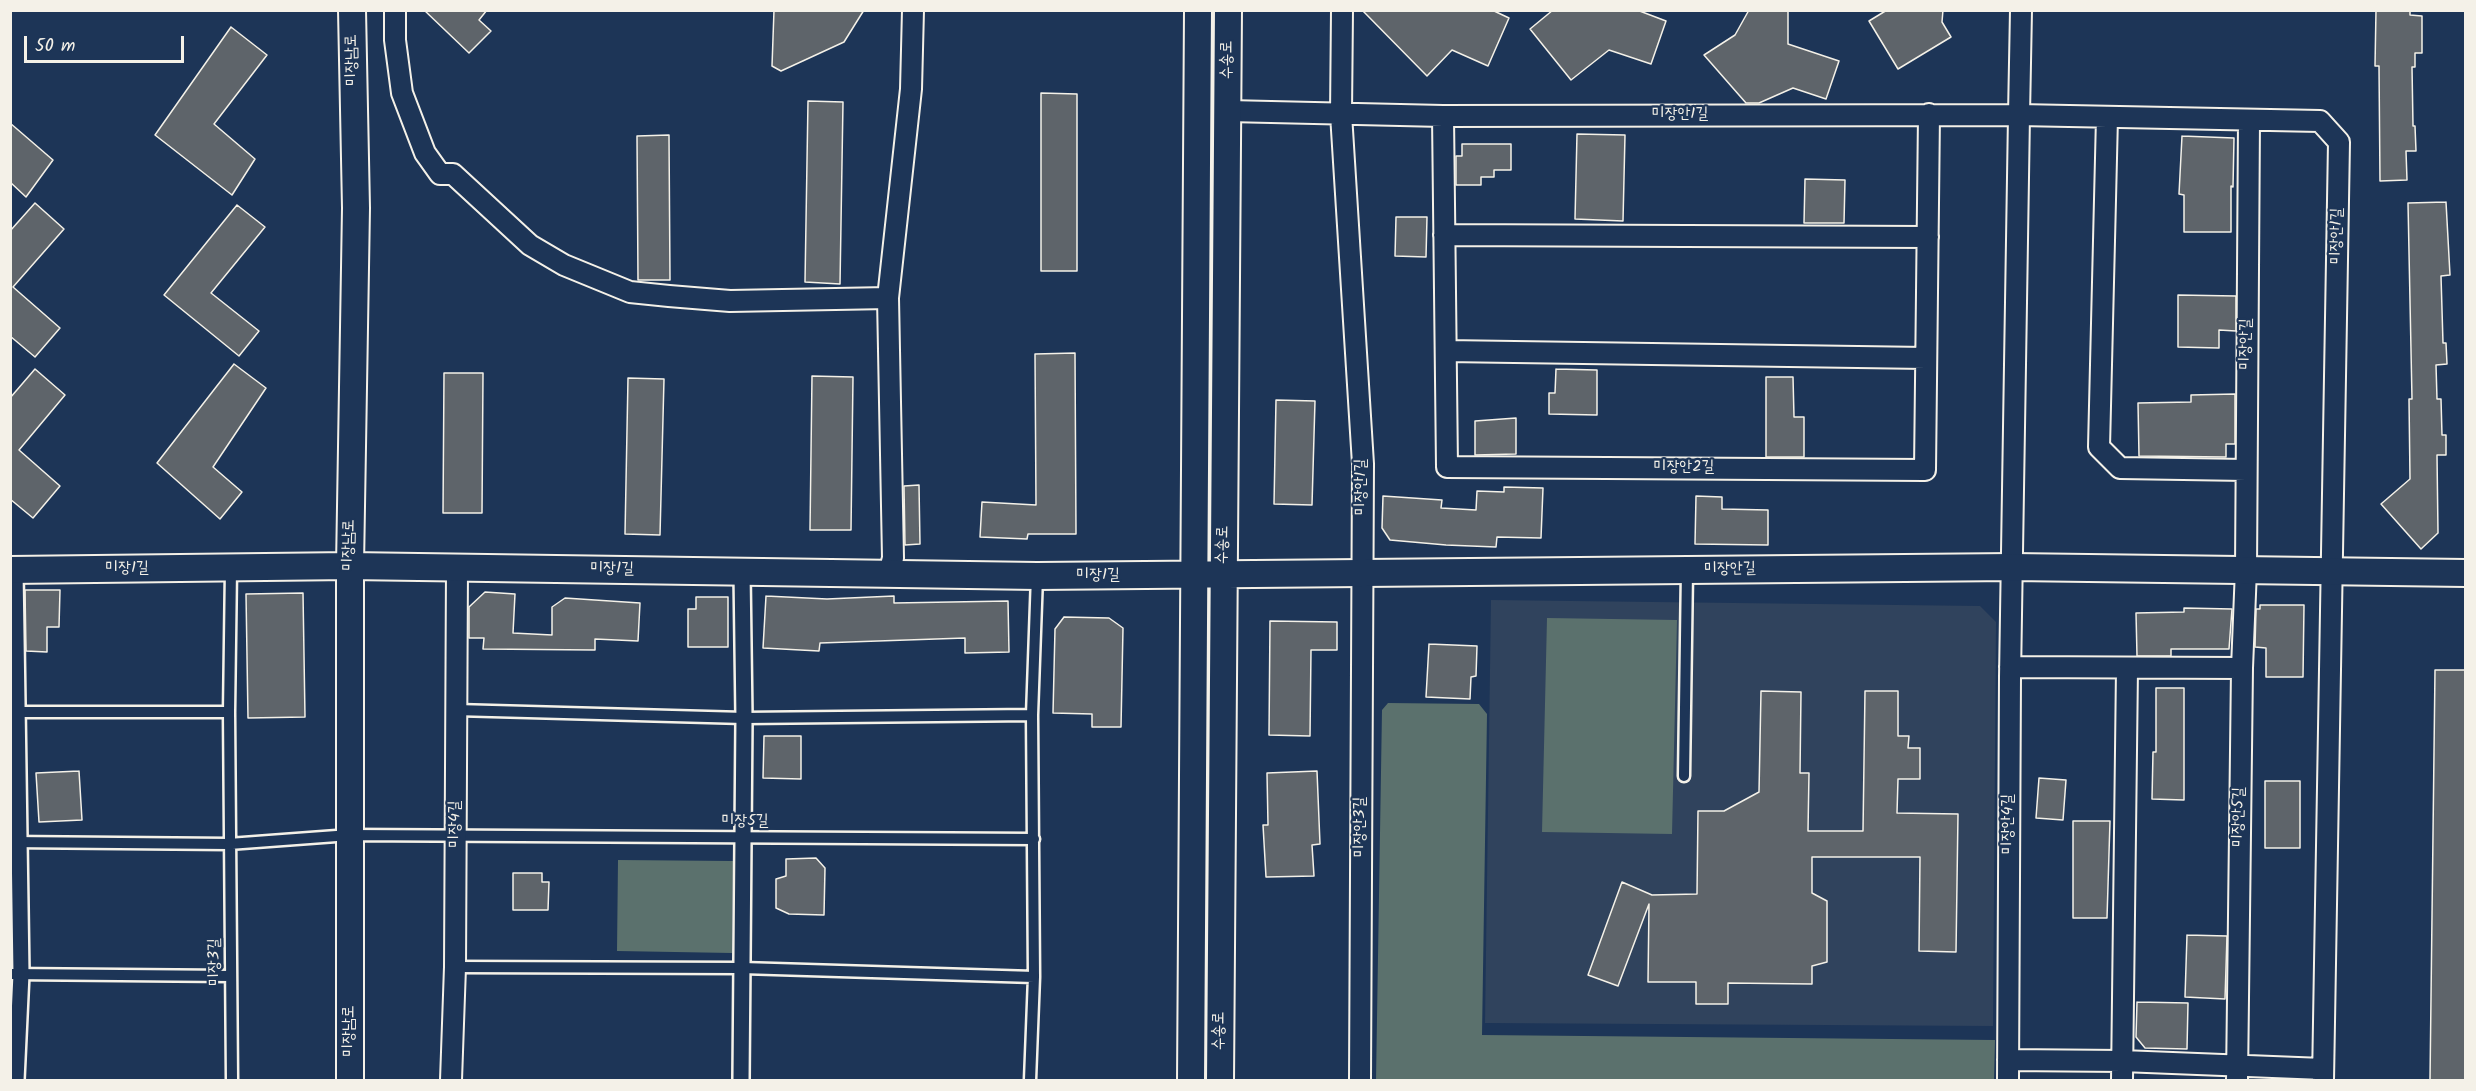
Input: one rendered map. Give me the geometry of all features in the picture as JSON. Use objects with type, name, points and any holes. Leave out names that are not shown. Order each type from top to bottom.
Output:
[{"type":"street","name":"미장남로","points":[[350,1080],[350,566],[356,208],[352,10]]},
{"type":"street","points":[[395,10],[395,40],[402,93],[425,153],[440,174],[453,174],[530,245],[564,266],[630,292],[669,296],[730,301],[888,298]]},
{"type":"street","points":[[889,573],[893,558],[888,298],[911,89],[912,10]]},
{"type":"street","name":"수송로","points":[[1198,10],[1220,1080]]},
{"type":"street","name":"수송로","points":[[1191,1080],[1228,111],[1228,10]]},
{"type":"street","name":"미장안1길","points":[[1342,10],[1341,114],[1363,464],[1361,573]]},
{"type":"street","points":[[2013,567],[2020,10]]},
{"type":"street","name":"미장안1길","points":[[1228,111],[1443,116],[2019,114],[2320,121],[2339,142],[2323,1075]]},
{"type":"street","name":"미장안2길","points":[[1443,116],[1447,467],[1925,470],[1929,114]]},
{"type":"street","points":[[2107,117],[2099,447],[2120,468],[2246,470]]},
{"type":"street","name":"미장안길","points":[[2246,569],[2249,120]]},
{"type":"street","points":[[1444,235],[1928,237]]},
{"type":"street","points":[[1446,351],[1926,358]]},
{"type":"street","name":"미장1길","points":[[13,570],[350,566],[1037,576],[1211,575]]},
{"type":"street","name":"미장안길","points":[[1211,575],[2013,567],[2466,573]]},
{"type":"street","name":"미장안4길","points":[[2008,1080],[2010,667],[2013,567]]},
{"type":"street","name":"미장4길","points":[[451,1080],[455,966],[457,568]]},
{"type":"street","name":"미장안5길","points":[[2237,1073],[2242,669],[2246,569]]},
{"type":"street","points":[[13,570],[16,1080]]},
{"type":"street","points":[[741,1080],[744,837],[742,572]]},
{"type":"street","name":"미장안3길","points":[[1360,1080],[1361,573]]},
{"type":"street","points":[[2010,667],[2242,669]]},
{"type":"street","points":[[2122,1071],[2127,668]]},
{"type":"street","points":[[2008,1060],[2122,1071],[2323,1075]]},
{"type":"lane","name":"미장3길","points":[[231,568],[229,844],[232,1080]]},
{"type":"lane","points":[[1684,776],[1688,570]]},
{"type":"lane","points":[[1030,1080],[1034,977],[1032,715],[1037,576]]},
{"type":"lane","points":[[456,710],[744,718],[1032,715]]},
{"type":"lane","points":[[13,712],[229,712]]},
{"type":"lane","name":"미장5길","points":[[229,844],[350,835],[1034,839]]},
{"type":"lane","points":[[14,842],[229,844]]},
{"type":"lane","points":[[455,966],[742,968],[1034,977]]},
{"type":"lane","points":[[16,974],[231,976]]},
{"type":"shaded area","points":[[1491,600],[1980,606],[1996,622],[1993,1026],[1485,1023]]},
{"type":"green space","points":[[1547,618],[1677,620],[1672,834],[1542,832]]},
{"type":"green space","points":[[1388,703],[1479,704],[1487,714],[1482,1035],[1995,1040],[1994,1080],[1376,1080],[1382,710]]},
{"type":"green space","points":[[618,860],[733,861],[732,953],[617,951]]},
{"type":"building","points":[[424,10],[487,10],[479,20],[491,31],[469,53]]},
{"type":"building","points":[[774,10],[864,10],[844,42],[781,71],[772,66]]},
{"type":"building","points":[[1362,10],[1492,10],[1509,18],[1488,66],[1452,50],[1427,76]]},
{"type":"building","points":[[1553,10],[1637,10],[1666,21],[1651,64],[1609,50],[1571,80],[1530,29]]},
{"type":"building","points":[[1749,10],[1788,10],[1788,44],[1839,61],[1826,99],[1793,88],[1759,103],[1746,103],[1704,55],[1735,35]]},
{"type":"building","points":[[1887,10],[1943,10],[1942,22],[1951,37],[1898,69],[1869,21]]},
{"type":"building","points":[[2376,10],[2410,10],[2410,15],[2422,16],[2422,53],[2415,53],[2415,67],[2412,67],[2413,126],[2415,126],[2416,151],[2406,151],[2407,180],[2380,181],[2379,66],[2375,66]]},
{"type":"building","points":[[231,27],[267,55],[214,124],[255,159],[232,195],[155,135]]},
{"type":"building","points":[[1041,93],[1077,94],[1077,271],[1041,271]]},
{"type":"building","points":[[808,101],[843,102],[840,284],[805,282]]},
{"type":"building","points":[[10,123],[53,160],[26,197],[10,182]]},
{"type":"building","points":[[1577,134],[1625,135],[1623,221],[1575,219]]},
{"type":"building","points":[[669,135],[670,280],[638,280],[637,136]]},
{"type":"building","points":[[2182,136],[2234,138],[2231,232],[2184,232],[2184,195],[2179,194]]},
{"type":"building","points":[[1462,144],[1511,144],[1511,170],[1494,170],[1494,177],[1481,177],[1481,185],[1456,185],[1456,156],[1462,156]]},
{"type":"building","points":[[1805,179],[1845,180],[1844,223],[1804,223]]},
{"type":"building","points":[[2446,202],[2450,275],[2441,276],[2443,343],[2446,343],[2447,364],[2436,365],[2437,399],[2441,399],[2442,435],[2446,435],[2446,455],[2437,455],[2438,533],[2421,549],[2381,504],[2410,479],[2409,399],[2412,399],[2408,203]]},
{"type":"building","points":[[35,203],[64,229],[13,287],[60,328],[35,357],[10,336],[10,231]]},
{"type":"building","points":[[237,205],[265,227],[211,293],[259,331],[239,356],[164,295]]},
{"type":"building","points":[[1396,217],[1427,217],[1426,257],[1395,256]]},
{"type":"building","points":[[2178,295],[2236,296],[2236,331],[2219,330],[2219,348],[2178,347]]},
{"type":"building","points":[[1075,353],[1076,534],[1028,534],[1027,539],[980,537],[982,502],[1036,505],[1035,354]]},
{"type":"building","points":[[234,364],[266,388],[213,467],[242,492],[220,519],[157,463]]},
{"type":"building","points":[[35,369],[65,395],[19,450],[60,486],[33,518],[10,499],[10,398]]},
{"type":"building","points":[[1556,369],[1597,370],[1597,415],[1549,414],[1549,393],[1555,393]]},
{"type":"building","points":[[444,373],[483,373],[482,513],[443,513]]},
{"type":"building","points":[[812,376],[853,377],[851,530],[810,530]]},
{"type":"building","points":[[1766,377],[1793,377],[1794,417],[1804,417],[1804,457],[1766,457]]},
{"type":"building","points":[[628,378],[664,379],[660,535],[625,534]]},
{"type":"building","points":[[2235,394],[2235,444],[2226,444],[2226,457],[2139,456],[2138,403],[2191,402],[2191,395]]},
{"type":"building","points":[[1276,400],[1315,401],[1312,505],[1274,504]]},
{"type":"building","points":[[1516,418],[1516,454],[1475,455],[1475,421]]},
{"type":"building","points":[[919,485],[920,544],[905,545],[904,486]]},
{"type":"building","points":[[1504,487],[1543,488],[1541,538],[1497,537],[1496,547],[1446,545],[1390,540],[1382,528],[1383,496],[1442,500],[1441,508],[1476,510],[1477,491],[1504,492]]},
{"type":"building","points":[[1696,496],[1722,497],[1722,509],[1768,510],[1768,545],[1695,544]]},
{"type":"building","points":[[25,590],[60,590],[59,627],[47,627],[47,652],[26,651]]},
{"type":"building","points":[[485,592],[515,594],[513,633],[552,635],[552,607],[565,598],[640,603],[638,641],[595,639],[595,650],[483,649],[484,638],[469,638],[469,607]]},
{"type":"building","points":[[303,593],[305,717],[248,718],[246,594]]},
{"type":"building","points":[[766,596],[827,599],[894,596],[894,603],[1008,601],[1009,652],[965,653],[965,638],[820,643],[819,651],[763,648]]},
{"type":"building","points":[[696,597],[728,597],[728,647],[688,647],[688,609],[696,609]]},
{"type":"building","points":[[2260,605],[2304,605],[2303,677],[2266,677],[2266,648],[2255,647],[2256,609],[2260,609]]},
{"type":"building","points":[[2184,608],[2232,609],[2229,649],[2171,649],[2171,656],[2137,656],[2136,613],[2184,612]]},
{"type":"building","points":[[1064,617],[1109,618],[1123,628],[1121,727],[1092,727],[1092,714],[1053,713],[1055,629]]},
{"type":"building","points":[[1270,621],[1337,622],[1337,650],[1311,650],[1310,736],[1269,735]]},
{"type":"building","points":[[1429,644],[1477,646],[1476,676],[1471,677],[1470,699],[1426,697]]},
{"type":"building","points":[[2435,670],[2466,670],[2466,1080],[2430,1080]]},
{"type":"building","points":[[2156,688],[2184,688],[2184,800],[2152,799],[2153,752],[2156,752]]},
{"type":"building","points":[[1761,691],[1801,692],[1800,773],[1809,773],[1808,831],[1863,831],[1865,691],[1898,691],[1898,736],[1909,736],[1908,748],[1920,748],[1920,779],[1898,779],[1897,813],[1958,814],[1956,952],[1919,951],[1920,857],[1812,857],[1812,893],[1827,901],[1827,962],[1812,966],[1812,984],[1728,983],[1728,1004],[1696,1004],[1696,982],[1648,982],[1649,904],[1618,986],[1588,975],[1622,882],[1652,895],[1697,894],[1698,811],[1724,811],[1759,792]]},
{"type":"building","points":[[764,736],[801,736],[801,779],[763,778]]},
{"type":"building","points":[[79,771],[82,820],[39,822],[36,773]]},
{"type":"building","points":[[1317,771],[1320,844],[1312,845],[1314,876],[1266,877],[1263,825],[1268,825],[1267,773]]},
{"type":"building","points":[[2039,778],[2066,780],[2063,820],[2036,818]]},
{"type":"building","points":[[2265,781],[2300,781],[2300,848],[2265,848]]},
{"type":"building","points":[[2073,821],[2110,821],[2107,918],[2073,918]]},
{"type":"building","points":[[816,858],[825,868],[824,915],[789,914],[776,908],[776,879],[786,876],[786,859]]},
{"type":"building","points":[[513,873],[542,873],[542,882],[549,882],[548,910],[513,910]]},
{"type":"building","points":[[2187,935],[2227,936],[2225,999],[2185,997]]},
{"type":"building","points":[[2137,1002],[2188,1003],[2187,1049],[2145,1048],[2136,1037]]}]
